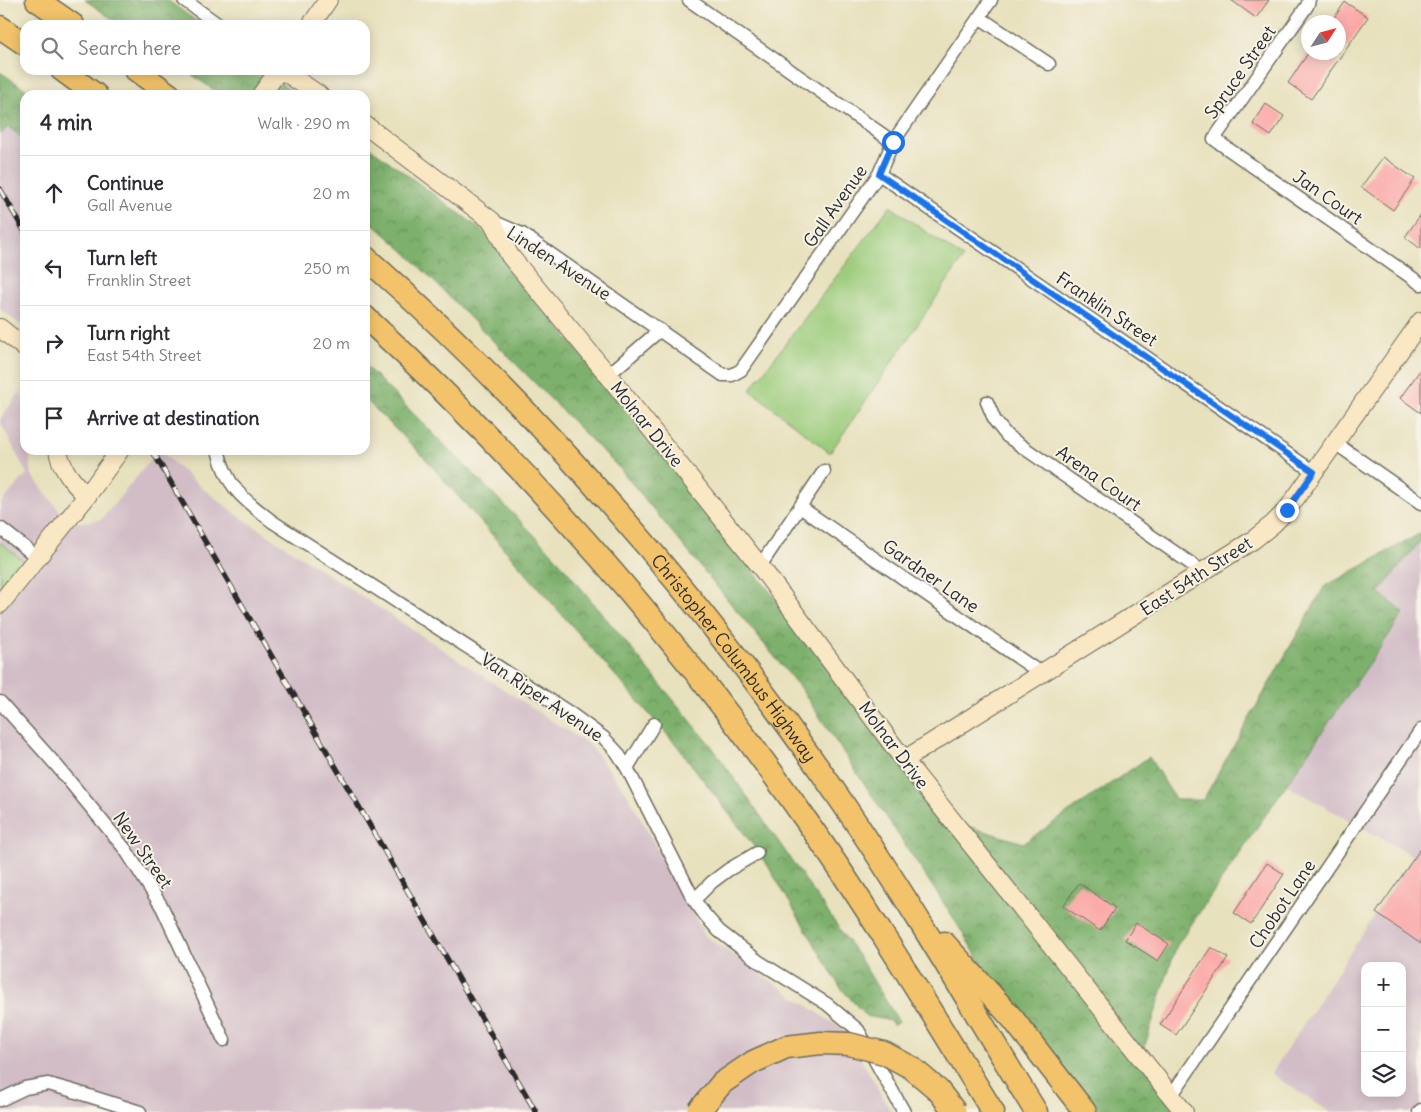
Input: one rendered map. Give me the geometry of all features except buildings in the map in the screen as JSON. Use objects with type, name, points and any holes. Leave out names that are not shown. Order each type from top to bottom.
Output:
[{"type":"highway","points":[[37,0],[67,20]]},
{"type":"highway","points":[[0,27],[20,41]]},
{"type":"highway","points":[[69,75],[89,90]]},
{"type":"highway","points":[[143,75],[163,90]]},
{"type":"highway","name":"Christopher Columbus Highway","points":[[370,262],[435,322],[569,459],[643,542],[719,635],[781,717],[845,807],[904,898],[1036,1112]]},
{"type":"highway","points":[[370,322],[450,397],[521,470],[623,584],[698,676],[765,763],[842,873],[993,1112]]},
{"type":"highway","points":[[904,898],[1013,1019],[1084,1112]]},
{"type":"highway","points":[[698,1112],[722,1083],[753,1062],[786,1047],[820,1043],[849,1044],[884,1053],[912,1068],[938,1090],[954,1112]]},
{"type":"street","points":[[184,0],[212,20]]},
{"type":"street","points":[[314,20],[328,0]]},
{"type":"street","points":[[689,0],[893,142]]},
{"type":"street","name":"Gall Avenue","points":[[732,375],[741,370],[879,174],[893,142],[991,0]]},
{"type":"street","name":"Spruce Street","points":[[1214,139],[1307,6],[1309,0]]},
{"type":"street","points":[[979,17],[1049,64]]},
{"type":"street","points":[[264,90],[277,75]]},
{"type":"street","points":[[289,75],[312,90]]},
{"type":"street","name":"Linden Avenue","points":[[370,129],[492,221],[522,234],[722,375],[732,375]]},
{"type":"street","name":"Jan Court","points":[[1214,139],[1421,284]]},
{"type":"street","name":"Franklin Street","points":[[879,174],[1314,472]]},
{"type":"street","name":"Molnar Drive","points":[[492,221],[510,256],[608,375],[760,566],[904,760],[1184,1112]]},
{"type":"street","name":"East 54th Street","points":[[904,760],[1203,572],[1253,540],[1273,524],[1287,510],[1421,320]]},
{"type":"street","points":[[0,328],[20,344]]},
{"type":"street","name":"Molnar Drive","points":[[608,375],[660,330]]},
{"type":"street","name":"Arena Court","points":[[987,402],[995,421],[1007,436],[1203,572]]},
{"type":"street","points":[[1335,443],[1421,503]]},
{"type":"street","points":[[59,455],[67,473],[76,486],[87,496]]},
{"type":"street","points":[[0,604],[87,496],[116,455]]},
{"type":"street","name":"Van Riper Avenue","points":[[219,455],[222,467],[232,486],[245,501],[273,522],[570,713],[604,738],[627,768],[694,900],[705,915],[719,932],[758,961],[827,1004],[858,1030],[904,1112]]},
{"type":"street","points":[[760,566],[824,471]]},
{"type":"street","name":"Gardner Lane","points":[[800,507],[1042,674]]},
{"type":"street","points":[[0,528],[38,557]]},
{"type":"street","name":"New Street","points":[[0,702],[57,766],[125,849],[162,908],[224,1040]]},
{"type":"street","points":[[627,768],[654,724]]},
{"type":"street","name":"Chobot Lane","points":[[1172,1096],[1421,730]]},
{"type":"street","points":[[694,900],[712,882],[728,870],[757,853]]},
{"type":"street","points":[[0,1100],[25,1088],[48,1084],[140,1112]]},
{"type":"shaded area","points":[[8,126],[20,135],[20,324],[0,309],[0,134]]},
{"type":"shaded area","points":[[20,392],[20,455],[30,455],[32,475],[69,523],[101,520],[155,455],[165,455],[202,488],[239,516],[590,746],[626,792],[705,936],[846,1032],[891,1112],[0,1112],[0,601],[29,565],[0,542],[0,504],[27,474],[0,419]]},
{"type":"shaded area","points":[[1421,540],[1421,1112],[1330,1112],[1271,1074],[1413,856],[1286,785],[1404,614],[1379,592]]},
{"type":"green space","points":[[85,0],[167,0],[195,20],[114,20]]},
{"type":"green space","points":[[0,72],[27,90],[20,90],[20,135],[8,127],[0,134]]},
{"type":"green space","points":[[192,75],[270,75],[290,90],[214,90]]},
{"type":"green space","points":[[370,148],[482,230],[953,822],[1024,843],[1149,757],[1176,800],[1203,800],[1324,587],[1421,533],[1421,540],[1379,592],[1404,613],[1176,947],[1141,1058],[1184,1112],[1073,1112],[951,914],[801,689],[621,470],[403,250],[370,221]]},
{"type":"green space","points":[[890,206],[963,258],[830,453],[750,390]]},
{"type":"green space","points":[[370,370],[553,554],[713,748],[859,957],[899,1022],[893,1025],[891,1021],[866,1016],[840,987],[765,861],[678,747],[422,455],[370,404]]},
{"type":"green space","points":[[0,542],[29,565],[0,601]]},
{"type":"railway","points":[[0,189],[20,223]]},
{"type":"railway","points":[[155,455],[536,1112]]},
{"type":"route","points":[[893,142],[879,174],[1314,472],[1287,510]]}]
